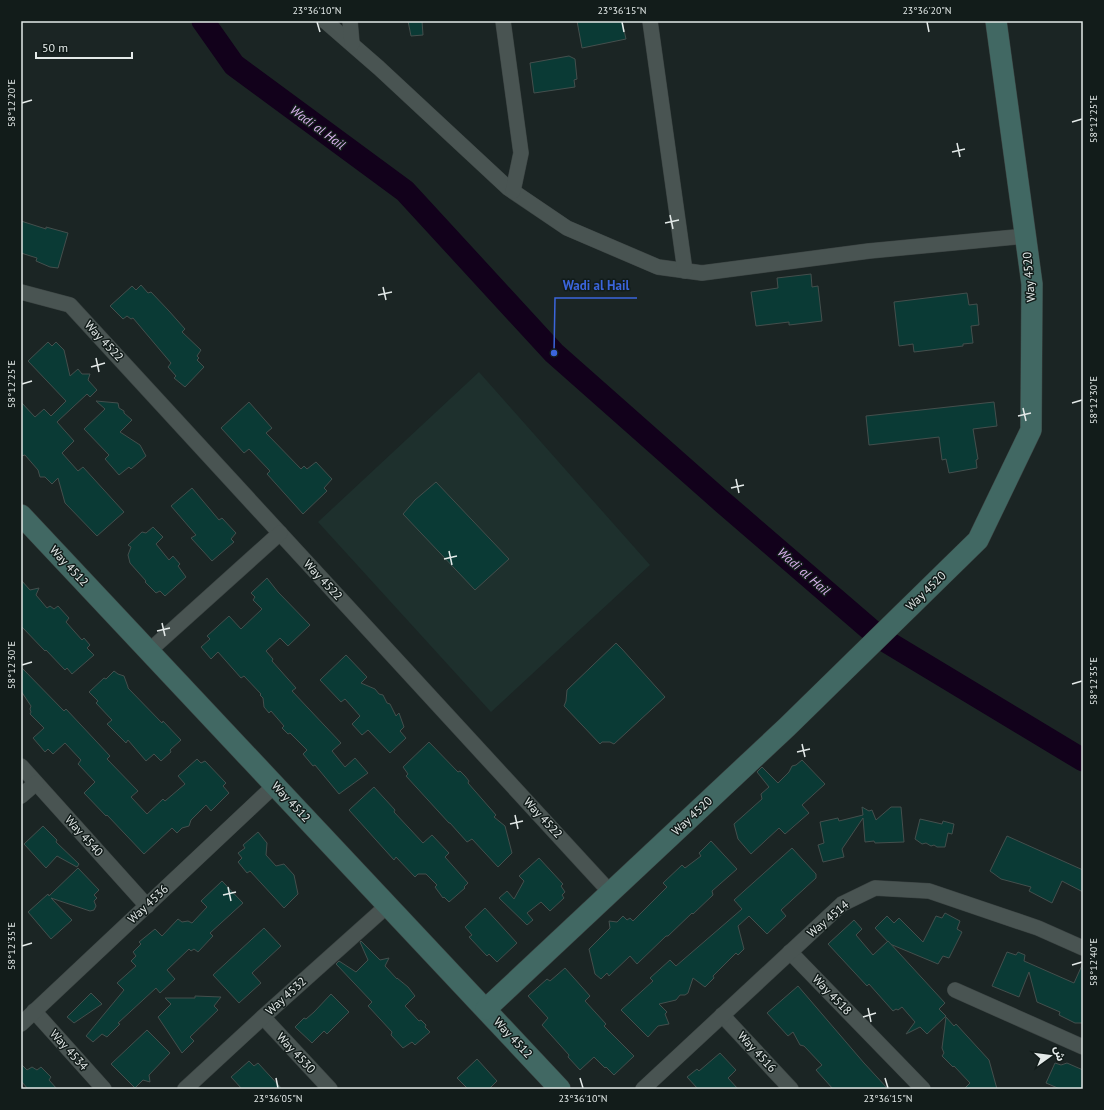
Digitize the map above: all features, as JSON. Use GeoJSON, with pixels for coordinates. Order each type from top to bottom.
{"type":"FeatureCollection","features":[{"type":"Feature","properties":{"kind":"street"},"geometry":{"type":"LineString","coordinates":[[326,21],[513,191],[567,228],[658,267],[702,273],[870,251],[1025,236]]}},
{"type":"Feature","properties":{"kind":"street"},"geometry":{"type":"LineString","coordinates":[[350,21],[352,44]]}},
{"type":"Feature","properties":{"kind":"street"},"geometry":{"type":"LineString","coordinates":[[503,21],[521,154],[513,191]]}},
{"type":"Feature","properties":{"kind":"street"},"geometry":{"type":"LineString","coordinates":[[650,21],[685,271]]}},
{"type":"Feature","properties":{"kind":"street","name":"Way 4520"},"geometry":{"type":"LineString","coordinates":[[486,1009],[787,727],[978,540],[1031,430],[1032,284],[996,21]]}},
{"type":"Feature","properties":{"kind":"street","name":"Way 4522"},"geometry":{"type":"LineString","coordinates":[[21,292],[70,305],[610,892]]}},
{"type":"Feature","properties":{"kind":"street","name":"Way 4512"},"geometry":{"type":"LineString","coordinates":[[21,515],[560,1089]]}},
{"type":"Feature","properties":{"kind":"street"},"geometry":{"type":"LineString","coordinates":[[149,651],[280,533]]}},
{"type":"Feature","properties":{"kind":"street","name":"Way 4540"},"geometry":{"type":"LineString","coordinates":[[21,766],[147,906]]}},
{"type":"Feature","properties":{"kind":"street"},"geometry":{"type":"LineString","coordinates":[[21,796],[36,783]]}},
{"type":"Feature","properties":{"kind":"street","name":"Way 4536"},"geometry":{"type":"LineString","coordinates":[[21,1024],[275,785]]}},
{"type":"Feature","properties":{"kind":"street","name":"Way 4514"},"geometry":{"type":"LineString","coordinates":[[643,1089],[842,904],[875,888],[929,891],[1038,928],[1083,948]]}},
{"type":"Feature","properties":{"kind":"street","name":"Way 4532"},"geometry":{"type":"LineString","coordinates":[[186,1089],[263,1017],[388,905]]}},
{"type":"Feature","properties":{"kind":"street","name":"Way 4518"},"geometry":{"type":"LineString","coordinates":[[790,952],[923,1089]]}},
{"type":"Feature","properties":{"kind":"street"},"geometry":{"type":"LineString","coordinates":[[955,990],[1083,1047]]}},
{"type":"Feature","properties":{"kind":"street","name":"Way 4534"},"geometry":{"type":"LineString","coordinates":[[34,1011],[104,1089]]}},
{"type":"Feature","properties":{"kind":"street","name":"Way 4516"},"geometry":{"type":"LineString","coordinates":[[722,1016],[791,1089]]}},
{"type":"Feature","properties":{"kind":"street","name":"Way 4530"},"geometry":{"type":"LineString","coordinates":[[263,1017],[330,1089]]}},
{"type":"Feature","properties":{"kind":"shaded area"},"geometry":{"type":"Polygon","coordinates":[[[479,372],[650,565],[491,712],[318,522],[479,372]]]}},
{"type":"Feature","properties":{"kind":"building"},"geometry":{"type":"Polygon","coordinates":[[[408,21],[422,21],[423,35],[411,36],[408,21]]]}},
{"type":"Feature","properties":{"kind":"building"},"geometry":{"type":"Polygon","coordinates":[[[577,21],[622,21],[626,39],[582,48],[577,21]]]}},
{"type":"Feature","properties":{"kind":"building"},"geometry":{"type":"Polygon","coordinates":[[[569,56],[575,59],[577,79],[574,80],[575,87],[534,93],[530,63],[569,56]]]}},
{"type":"Feature","properties":{"kind":"building"},"geometry":{"type":"Polygon","coordinates":[[[21,221],[46,229],[46,227],[68,233],[58,268],[50,267],[36,261],[37,258],[21,253],[21,221]]]}},
{"type":"Feature","properties":{"kind":"building"},"geometry":{"type":"Polygon","coordinates":[[[811,274],[812,287],[818,286],[822,321],[789,325],[789,322],[756,326],[751,292],[778,288],[777,278],[811,274]]]}},
{"type":"Feature","properties":{"kind":"building"},"geometry":{"type":"Polygon","coordinates":[[[141,285],[148,293],[151,292],[169,311],[185,329],[182,332],[201,350],[197,356],[199,358],[197,360],[204,367],[185,387],[174,378],[176,376],[168,367],[171,363],[133,318],[131,319],[127,316],[123,319],[110,306],[132,286],[136,290],[141,285]]]}},
{"type":"Feature","properties":{"kind":"building"},"geometry":{"type":"Polygon","coordinates":[[[967,293],[969,305],[977,304],[979,325],[971,326],[973,343],[963,344],[963,346],[914,352],[913,344],[899,346],[894,302],[967,293]]]}},
{"type":"Feature","properties":{"kind":"building"},"geometry":{"type":"Polygon","coordinates":[[[48,342],[52,346],[56,342],[64,350],[70,376],[78,369],[82,374],[90,374],[88,380],[97,390],[90,397],[87,394],[57,422],[74,441],[62,453],[78,471],[83,467],[124,512],[97,536],[65,503],[58,478],[52,484],[45,477],[40,477],[38,470],[25,455],[21,456],[21,402],[35,417],[44,409],[51,416],[66,401],[28,361],[48,342]]]}},
{"type":"Feature","properties":{"kind":"building"},"geometry":{"type":"Polygon","coordinates":[[[96,401],[118,403],[119,408],[132,420],[120,432],[140,445],[146,456],[131,469],[129,467],[119,475],[105,459],[109,455],[84,429],[105,409],[96,401]]]}},
{"type":"Feature","properties":{"kind":"building"},"geometry":{"type":"Polygon","coordinates":[[[249,402],[272,428],[266,433],[301,469],[304,466],[307,469],[316,462],[332,479],[324,488],[327,491],[303,514],[267,474],[270,471],[249,449],[244,453],[221,428],[249,402]]]}},
{"type":"Feature","properties":{"kind":"building"},"geometry":{"type":"Polygon","coordinates":[[[994,402],[997,426],[973,429],[978,459],[976,460],[977,468],[949,473],[946,459],[942,460],[939,437],[869,445],[866,416],[994,402]]]}},
{"type":"Feature","properties":{"kind":"building"},"geometry":{"type":"Polygon","coordinates":[[[436,482],[509,559],[475,590],[403,514],[415,500],[436,482]]]}},
{"type":"Feature","properties":{"kind":"building"},"geometry":{"type":"Polygon","coordinates":[[[192,488],[219,520],[222,518],[236,533],[231,539],[234,542],[212,561],[191,538],[196,535],[171,506],[192,488]]]}},
{"type":"Feature","properties":{"kind":"building"},"geometry":{"type":"Polygon","coordinates":[[[153,527],[163,537],[156,544],[169,560],[173,556],[180,564],[178,566],[186,577],[165,596],[160,591],[156,593],[145,582],[146,581],[130,563],[128,555],[131,547],[128,545],[142,532],[146,533],[153,527]]]}},
{"type":"Feature","properties":{"kind":"building"},"geometry":{"type":"Polygon","coordinates":[[[267,578],[278,592],[310,625],[288,646],[280,638],[266,651],[273,659],[272,661],[296,688],[292,691],[341,743],[332,751],[345,767],[355,758],[368,773],[339,794],[315,765],[313,766],[303,754],[307,750],[290,733],[288,734],[282,728],[284,726],[271,711],[269,713],[264,707],[261,694],[244,676],[241,678],[218,652],[211,659],[201,647],[210,639],[207,636],[229,616],[241,629],[262,609],[253,600],[255,597],[251,593],[267,578]]]}},
{"type":"Feature","properties":{"kind":"building"},"geometry":{"type":"Polygon","coordinates":[[[21,580],[30,590],[39,588],[36,595],[47,608],[50,606],[54,609],[58,606],[69,618],[66,622],[82,640],[84,638],[90,645],[87,648],[94,655],[72,674],[67,668],[65,670],[21,626],[21,580]]]}},
{"type":"Feature","properties":{"kind":"building"},"geometry":{"type":"Polygon","coordinates":[[[616,643],[665,697],[614,744],[610,742],[602,742],[600,744],[564,706],[567,690],[616,643]]]}},
{"type":"Feature","properties":{"kind":"building"},"geometry":{"type":"Polygon","coordinates":[[[346,655],[367,677],[361,683],[375,689],[379,694],[383,695],[387,703],[390,704],[396,716],[399,713],[404,727],[400,731],[406,738],[390,753],[368,730],[362,735],[352,724],[360,716],[345,699],[341,702],[320,680],[346,655]]]}},
{"type":"Feature","properties":{"kind":"building"},"geometry":{"type":"Polygon","coordinates":[[[21,667],[64,711],[66,709],[110,756],[107,759],[138,791],[131,797],[147,814],[163,799],[165,801],[185,784],[178,776],[197,759],[201,763],[205,761],[226,783],[223,786],[229,793],[211,811],[206,805],[191,820],[189,826],[182,828],[177,833],[172,828],[144,854],[84,793],[95,782],[78,764],[81,760],[65,743],[53,754],[48,749],[45,752],[33,738],[44,728],[30,714],[31,706],[21,691],[21,667]]]}},
{"type":"Feature","properties":{"kind":"building"},"geometry":{"type":"Polygon","coordinates":[[[114,671],[124,676],[128,688],[181,740],[161,761],[154,754],[146,761],[128,740],[126,743],[107,724],[112,720],[96,703],[98,701],[89,692],[114,671]]]}},
{"type":"Feature","properties":{"kind":"building"},"geometry":{"type":"Polygon","coordinates":[[[429,742],[458,772],[460,771],[465,776],[469,781],[468,783],[496,815],[494,817],[505,826],[512,853],[498,867],[472,839],[467,842],[406,776],[408,774],[403,767],[429,742]]]}},
{"type":"Feature","properties":{"kind":"building"},"geometry":{"type":"Polygon","coordinates":[[[802,760],[825,784],[802,805],[809,813],[785,834],[779,828],[751,854],[738,839],[734,824],[762,799],[761,794],[769,787],[757,772],[762,767],[778,783],[789,772],[792,766],[796,765],[802,760]]]}},
{"type":"Feature","properties":{"kind":"building"},"geometry":{"type":"Polygon","coordinates":[[[374,787],[395,810],[394,812],[423,843],[432,835],[449,853],[445,857],[468,883],[464,887],[465,888],[449,902],[444,897],[443,898],[435,887],[437,885],[426,874],[418,874],[415,877],[396,857],[394,860],[349,810],[374,787]]]}},
{"type":"Feature","properties":{"kind":"building"},"geometry":{"type":"Polygon","coordinates":[[[862,807],[869,811],[872,810],[876,820],[891,807],[901,807],[904,842],[865,842],[863,818],[842,849],[844,857],[823,862],[818,845],[824,843],[820,822],[838,818],[839,821],[863,815],[862,807]]]}},
{"type":"Feature","properties":{"kind":"building"},"geometry":{"type":"Polygon","coordinates":[[[920,819],[942,824],[943,821],[954,824],[952,834],[948,833],[945,847],[937,847],[934,845],[931,846],[926,843],[922,844],[915,839],[920,819]]]}},
{"type":"Feature","properties":{"kind":"building"},"geometry":{"type":"Polygon","coordinates":[[[43,826],[57,840],[56,842],[79,864],[77,867],[57,856],[46,868],[24,844],[43,826]]]}},
{"type":"Feature","properties":{"kind":"building"},"geometry":{"type":"Polygon","coordinates":[[[258,832],[267,843],[266,855],[276,866],[284,864],[294,875],[298,894],[284,908],[250,871],[247,873],[238,862],[242,858],[238,853],[245,848],[243,845],[258,832]]]}},
{"type":"Feature","properties":{"kind":"building"},"geometry":{"type":"Polygon","coordinates":[[[1007,836],[1083,870],[1083,892],[1062,881],[1052,903],[1029,891],[1031,887],[1001,879],[990,871],[1007,836]]]}},
{"type":"Feature","properties":{"kind":"building"},"geometry":{"type":"Polygon","coordinates":[[[711,841],[737,869],[712,891],[713,895],[693,914],[692,913],[668,936],[666,936],[637,964],[630,956],[609,976],[607,973],[601,979],[595,974],[589,949],[610,928],[609,921],[617,922],[623,916],[627,920],[630,918],[633,921],[667,887],[663,883],[682,865],[685,868],[701,856],[699,853],[711,841]]]}},
{"type":"Feature","properties":{"kind":"building"},"geometry":{"type":"Polygon","coordinates":[[[792,848],[816,874],[816,878],[781,910],[786,916],[767,934],[749,916],[738,926],[744,949],[738,955],[736,953],[713,976],[714,978],[705,987],[693,978],[688,993],[685,995],[680,995],[676,1000],[659,1004],[667,1012],[665,1014],[669,1024],[658,1026],[648,1037],[621,1010],[653,981],[650,978],[670,960],[676,966],[742,909],[734,900],[792,848]]]}},
{"type":"Feature","properties":{"kind":"building"},"geometry":{"type":"Polygon","coordinates":[[[539,858],[563,884],[561,886],[565,892],[562,895],[564,898],[550,911],[541,902],[527,913],[533,920],[527,925],[499,898],[507,891],[514,899],[524,881],[519,876],[539,858]]]}},
{"type":"Feature","properties":{"kind":"building"},"geometry":{"type":"Polygon","coordinates":[[[78,868],[99,890],[94,895],[97,898],[94,901],[96,906],[94,910],[90,911],[51,898],[72,920],[51,939],[28,912],[48,894],[49,896],[78,868]]]}},
{"type":"Feature","properties":{"kind":"building"},"geometry":{"type":"Polygon","coordinates":[[[222,881],[243,903],[210,933],[213,936],[198,952],[194,949],[191,951],[189,949],[167,970],[175,979],[160,993],[156,988],[118,1023],[120,1024],[107,1037],[102,1034],[93,1042],[86,1036],[124,990],[117,983],[136,966],[131,961],[136,956],[133,952],[141,944],[139,942],[155,929],[162,936],[178,919],[182,922],[188,921],[192,923],[207,907],[201,901],[222,881]]]}},
{"type":"Feature","properties":{"kind":"building"},"geometry":{"type":"Polygon","coordinates":[[[485,908],[517,943],[497,962],[489,954],[487,956],[469,937],[472,935],[465,927],[485,908]]]}},
{"type":"Feature","properties":{"kind":"building"},"geometry":{"type":"Polygon","coordinates":[[[945,913],[960,921],[957,929],[962,932],[949,958],[943,956],[938,964],[890,944],[875,928],[887,916],[894,923],[899,918],[923,942],[936,916],[942,918],[945,913]]]}},
{"type":"Feature","properties":{"kind":"building"},"geometry":{"type":"Polygon","coordinates":[[[854,920],[862,929],[856,935],[873,955],[888,941],[945,1003],[939,1009],[946,1016],[927,1034],[920,1027],[906,1034],[915,1022],[902,1007],[893,1011],[869,984],[867,986],[828,944],[854,920]]]}},
{"type":"Feature","properties":{"kind":"building"},"geometry":{"type":"Polygon","coordinates":[[[264,928],[281,946],[252,973],[261,983],[239,1003],[213,975],[264,928]]]}},
{"type":"Feature","properties":{"kind":"building"},"geometry":{"type":"Polygon","coordinates":[[[361,941],[380,960],[389,958],[385,966],[397,979],[408,987],[415,996],[405,1006],[419,1021],[421,1020],[426,1025],[425,1027],[430,1032],[415,1045],[412,1042],[403,1048],[391,1035],[392,1032],[368,1006],[372,1002],[336,964],[339,961],[356,972],[368,960],[360,942],[361,941]]]}},
{"type":"Feature","properties":{"kind":"building"},"geometry":{"type":"Polygon","coordinates":[[[1007,952],[1016,955],[1018,952],[1025,955],[1024,961],[1074,983],[1083,963],[1083,1023],[1075,1023],[1059,1015],[1060,1012],[1037,1002],[1029,972],[1019,997],[992,986],[1007,952]]]}},
{"type":"Feature","properties":{"kind":"building"},"geometry":{"type":"Polygon","coordinates":[[[565,968],[590,996],[585,1001],[606,1024],[604,1026],[634,1056],[614,1075],[594,1057],[580,1070],[568,1057],[569,1055],[542,1025],[548,1018],[528,996],[547,979],[550,981],[565,968]]]}},
{"type":"Feature","properties":{"kind":"building"},"geometry":{"type":"Polygon","coordinates":[[[798,986],[888,1089],[833,1089],[816,1070],[822,1065],[804,1046],[800,1045],[793,1032],[788,1036],[767,1013],[798,986]]]}},
{"type":"Feature","properties":{"kind":"building"},"geometry":{"type":"Polygon","coordinates":[[[91,993],[102,1004],[74,1023],[67,1017],[91,993]]]}},
{"type":"Feature","properties":{"kind":"building"},"geometry":{"type":"Polygon","coordinates":[[[331,994],[349,1012],[327,1034],[324,1031],[312,1043],[295,1027],[304,1018],[306,1019],[314,1012],[331,994]]]}},
{"type":"Feature","properties":{"kind":"building"},"geometry":{"type":"Polygon","coordinates":[[[195,996],[221,997],[214,1006],[218,1010],[190,1037],[194,1041],[182,1053],[158,1017],[171,1004],[165,998],[195,998],[195,996]]]}},
{"type":"Feature","properties":{"kind":"building"},"geometry":{"type":"Polygon","coordinates":[[[946,1017],[954,1026],[956,1024],[989,1060],[997,1089],[964,1089],[970,1083],[942,1056],[944,1053],[942,1048],[946,1017]]]}},
{"type":"Feature","properties":{"kind":"building"},"geometry":{"type":"Polygon","coordinates":[[[147,1030],[170,1053],[149,1075],[150,1082],[143,1080],[135,1088],[111,1064],[147,1030]]]}},
{"type":"Feature","properties":{"kind":"building"},"geometry":{"type":"Polygon","coordinates":[[[720,1053],[736,1070],[728,1078],[738,1089],[698,1089],[687,1077],[697,1069],[699,1071],[720,1053]]]}},
{"type":"Feature","properties":{"kind":"building"},"geometry":{"type":"Polygon","coordinates":[[[477,1059],[497,1081],[489,1089],[468,1089],[457,1078],[477,1059]]]}},
{"type":"Feature","properties":{"kind":"building"},"geometry":{"type":"Polygon","coordinates":[[[249,1061],[254,1066],[258,1063],[282,1089],[242,1089],[231,1077],[249,1061]]]}},
{"type":"Feature","properties":{"kind":"building"},"geometry":{"type":"Polygon","coordinates":[[[1055,1063],[1061,1065],[1067,1063],[1083,1070],[1083,1089],[1060,1089],[1046,1083],[1055,1063]]]}},
{"type":"Feature","properties":{"kind":"building"},"geometry":{"type":"Polygon","coordinates":[[[21,1064],[27,1070],[32,1067],[37,1070],[41,1067],[51,1077],[49,1080],[57,1089],[28,1089],[21,1081],[21,1064]]]}},
{"type":"Feature","properties":{"kind":"waterway","name":"Wadi al Hail"},"geometry":{"type":"LineString","coordinates":[[203,21],[234,65],[405,191],[554,353],[719,499],[879,637],[1083,760]]}},
{"type":"Feature","properties":{"kind":"place","name":"Wadi al Hail"},"geometry":{"type":"Point","coordinates":[554,353]}}]}
